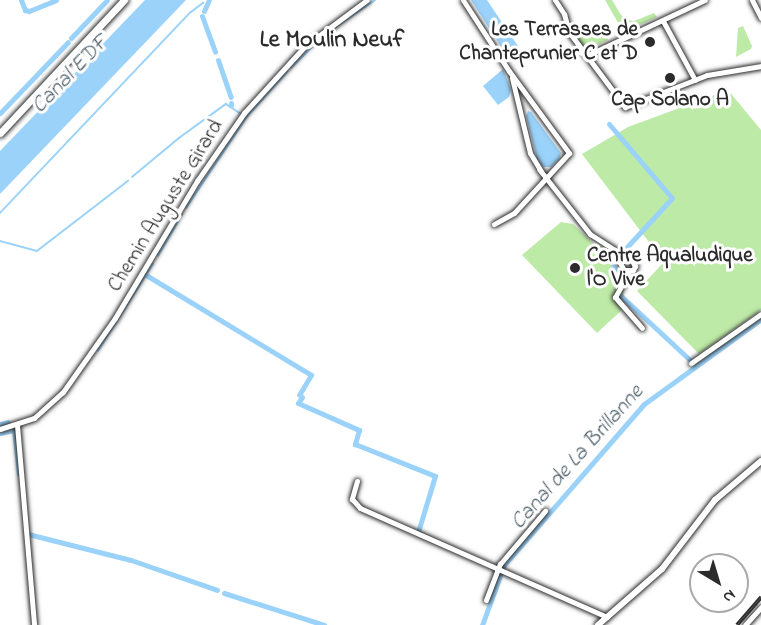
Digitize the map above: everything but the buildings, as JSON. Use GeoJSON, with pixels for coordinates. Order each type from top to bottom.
{"type":"FeatureCollection","features":[{"type":"Feature","properties":{"kind":"main road"},"geometry":{"type":"LineString","coordinates":[[0,133],[124,0]]}},
{"type":"Feature","properties":{"kind":"street","name":"Chemin Auguste Girard"},"geometry":{"type":"LineString","coordinates":[[0,429],[34,418],[49,407],[75,376],[115,318],[197,181],[248,108],[305,46],[367,0]]}},
{"type":"Feature","properties":{"kind":"street"},"geometry":{"type":"LineString","coordinates":[[463,0],[509,71],[569,153],[510,216],[494,224]]}},
{"type":"Feature","properties":{"kind":"street"},"geometry":{"type":"LineString","coordinates":[[555,0],[564,14],[569,32],[625,107],[695,80],[730,70],[761,66]]}},
{"type":"Feature","properties":{"kind":"street"},"geometry":{"type":"LineString","coordinates":[[588,55],[705,0]]}},
{"type":"Feature","properties":{"kind":"street"},"geometry":{"type":"LineString","coordinates":[[752,0],[761,18]]}},
{"type":"Feature","properties":{"kind":"street"},"geometry":{"type":"LineString","coordinates":[[663,21],[695,80]]}},
{"type":"Feature","properties":{"kind":"street"},"geometry":{"type":"LineString","coordinates":[[509,71],[531,153],[539,169],[590,234],[633,263],[634,268],[629,272],[615,297],[642,328]]}},
{"type":"Feature","properties":{"kind":"street"},"geometry":{"type":"LineString","coordinates":[[521,112],[529,104],[536,107]]}},
{"type":"Feature","properties":{"kind":"street"},"geometry":{"type":"LineString","coordinates":[[539,169],[545,173],[555,169]]}},
{"type":"Feature","properties":{"kind":"street"},"geometry":{"type":"LineString","coordinates":[[613,251],[623,269],[629,272]]}},
{"type":"Feature","properties":{"kind":"street"},"geometry":{"type":"LineString","coordinates":[[691,363],[761,314]]}},
{"type":"Feature","properties":{"kind":"street"},"geometry":{"type":"LineString","coordinates":[[17,425],[34,625]]}},
{"type":"Feature","properties":{"kind":"street"},"geometry":{"type":"LineString","coordinates":[[598,625],[662,569],[715,500],[761,461]]}},
{"type":"Feature","properties":{"kind":"street"},"geometry":{"type":"LineString","coordinates":[[357,481],[351,498],[357,507],[607,617]]}},
{"type":"Feature","properties":{"kind":"street"},"geometry":{"type":"LineString","coordinates":[[486,600],[497,570],[545,511]]}},
{"type":"Feature","properties":{"kind":"street"},"geometry":{"type":"LineString","coordinates":[[745,625],[761,607]]}},
{"type":"Feature","properties":{"kind":"green space"},"geometry":{"type":"Polygon","coordinates":[[[605,0],[612,0],[621,15],[628,20],[634,21],[654,13],[657,17],[626,31],[621,28],[605,0]]]}},
{"type":"Feature","properties":{"kind":"green space"},"geometry":{"type":"Polygon","coordinates":[[[601,25],[608,40],[588,49],[583,47],[576,37],[601,25]]]}},
{"type":"Feature","properties":{"kind":"green space"},"geometry":{"type":"Polygon","coordinates":[[[743,26],[752,46],[751,49],[736,57],[738,28],[743,26]]]}},
{"type":"Feature","properties":{"kind":"green space"},"geometry":{"type":"Polygon","coordinates":[[[728,90],[761,130],[761,310],[699,354],[637,291],[664,262],[582,154],[628,127],[728,90]]]}},
{"type":"Feature","properties":{"kind":"green space","name":"Centre Aqualudique l'O Vive"},"geometry":{"type":"Polygon","coordinates":[[[561,222],[573,224],[594,244],[604,247],[623,281],[624,308],[597,333],[522,255],[561,222]]]}},
{"type":"Feature","properties":{"kind":"water","name":"Canal EDF"},"geometry":{"type":"Polygon","coordinates":[[[145,0],[186,0],[0,194],[0,151],[145,0]]]}},
{"type":"Feature","properties":{"kind":"water"},"geometry":{"type":"Polygon","coordinates":[[[471,0],[487,0],[520,49],[509,59],[471,0]]]}},
{"type":"Feature","properties":{"kind":"water"},"geometry":{"type":"Polygon","coordinates":[[[503,69],[511,90],[509,97],[498,105],[483,86],[503,69]]]}},
{"type":"Feature","properties":{"kind":"water"},"geometry":{"type":"Polygon","coordinates":[[[528,111],[561,153],[559,159],[551,167],[543,167],[537,159],[526,116],[528,111]]]}},
{"type":"Feature","properties":{"kind":"waterway"},"geometry":{"type":"LineString","coordinates":[[21,0],[25,10],[29,11],[56,0]]}},
{"type":"Feature","properties":{"kind":"waterway"},"geometry":{"type":"LineString","coordinates":[[71,38],[107,0]]}},
{"type":"Feature","properties":{"kind":"waterway"},"geometry":{"type":"LineString","coordinates":[[204,11],[209,0]]}},
{"type":"Feature","properties":{"kind":"waterway"},"geometry":{"type":"LineString","coordinates":[[291,68],[323,36],[375,0]]}},
{"type":"Feature","properties":{"kind":"waterway"},"geometry":{"type":"LineString","coordinates":[[0,213],[191,12],[203,3]]}},
{"type":"Feature","properties":{"kind":"waterway"},"geometry":{"type":"LineString","coordinates":[[202,16],[215,52]]}},
{"type":"Feature","properties":{"kind":"waterway"},"geometry":{"type":"LineString","coordinates":[[0,113],[68,42]]}},
{"type":"Feature","properties":{"kind":"waterway"},"geometry":{"type":"LineString","coordinates":[[218,60],[231,97]]}},
{"type":"Feature","properties":{"kind":"waterway"},"geometry":{"type":"LineString","coordinates":[[186,208],[246,118],[287,72]]}},
{"type":"Feature","properties":{"kind":"waterway"},"geometry":{"type":"LineString","coordinates":[[132,177],[179,138],[226,104],[240,113]]}},
{"type":"Feature","properties":{"kind":"waterway","name":"Canal de La Brillanne"},"geometry":{"type":"LineString","coordinates":[[609,124],[672,198],[626,248]]}},
{"type":"Feature","properties":{"kind":"waterway"},"geometry":{"type":"LineString","coordinates":[[0,241],[37,251],[128,181]]}},
{"type":"Feature","properties":{"kind":"waterway"},"geometry":{"type":"LineString","coordinates":[[158,256],[182,215]]}},
{"type":"Feature","properties":{"kind":"waterway"},"geometry":{"type":"LineString","coordinates":[[98,351],[153,264]]}},
{"type":"Feature","properties":{"kind":"waterway","name":"Canal de La Brillanne"},"geometry":{"type":"LineString","coordinates":[[613,266],[618,273]]}},
{"type":"Feature","properties":{"kind":"waterway"},"geometry":{"type":"LineString","coordinates":[[146,275],[311,375],[299,395]]}},
{"type":"Feature","properties":{"kind":"waterway","name":"Canal de La Brillanne"},"geometry":{"type":"LineString","coordinates":[[620,295],[691,361]]}},
{"type":"Feature","properties":{"kind":"waterway","name":"Canal de La Brillanne"},"geometry":{"type":"LineString","coordinates":[[482,625],[504,565],[644,404],[761,319]]}},
{"type":"Feature","properties":{"kind":"waterway"},"geometry":{"type":"LineString","coordinates":[[302,397],[298,403],[359,430],[355,444],[435,476],[418,532],[423,535]]}},
{"type":"Feature","properties":{"kind":"waterway"},"geometry":{"type":"LineString","coordinates":[[0,424],[8,422]]}},
{"type":"Feature","properties":{"kind":"waterway"},"geometry":{"type":"LineString","coordinates":[[0,433],[14,430],[19,474]]}},
{"type":"Feature","properties":{"kind":"waterway"},"geometry":{"type":"LineString","coordinates":[[28,534],[131,560],[217,590]]}},
{"type":"Feature","properties":{"kind":"waterway"},"geometry":{"type":"LineString","coordinates":[[224,593],[324,625]]}},
{"type":"Feature","properties":{"kind":"railway"},"geometry":{"type":"LineString","coordinates":[[737,625],[761,597]]}},
{"type":"Feature","properties":{"kind":"place","name":"Les Terrasses de Chanteprunier C et D"},"geometry":{"type":"Point","coordinates":[650,42]}},
{"type":"Feature","properties":{"kind":"place","name":"Cap Solano A"},"geometry":{"type":"Point","coordinates":[670,78]}},
{"type":"Feature","properties":{"kind":"place","name":"Centre Aqualudique l'O Vive"},"geometry":{"type":"Point","coordinates":[575,268]}},
{"type":"Feature","properties":{"kind":"district","name":"Le Moulin Neuf"},"geometry":{"type":"Point","coordinates":[332,41]}}]}
